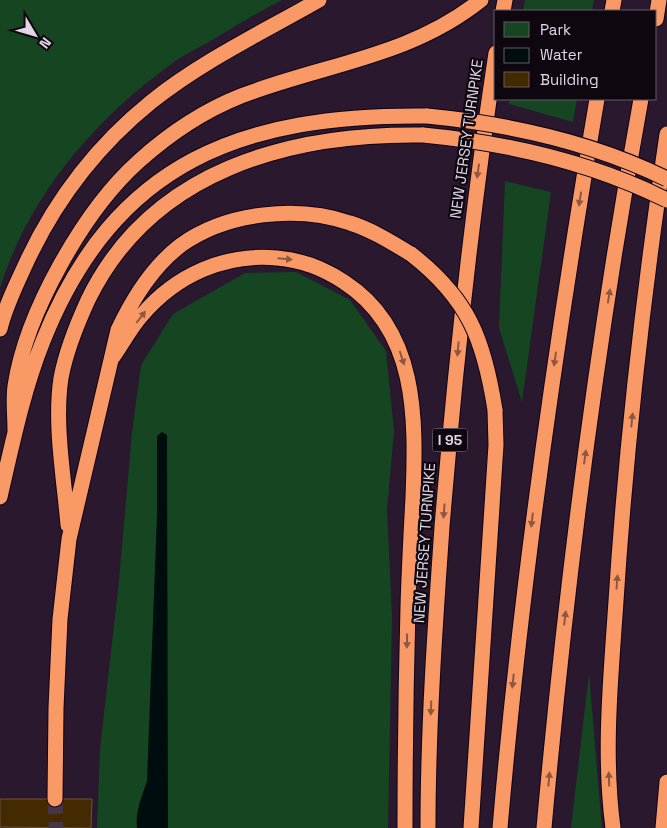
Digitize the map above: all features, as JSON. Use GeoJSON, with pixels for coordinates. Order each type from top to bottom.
{"type":"FeatureCollection","features":[{"type":"Feature","properties":{"kind":"highway"},"geometry":{"type":"LineString","coordinates":[[0,329],[19,277],[51,216],[86,167],[117,134],[151,102],[188,76],[319,0]]}},
{"type":"Feature","properties":{"kind":"highway"},"geometry":{"type":"LineString","coordinates":[[15,431],[14,387],[24,344],[43,299],[86,226],[110,193],[138,162],[172,135],[203,114],[240,97],[364,59],[434,32],[481,0]]}},
{"type":"Feature","properties":{"kind":"highway"},"geometry":{"type":"LineString","coordinates":[[657,13],[659,0]]}},
{"type":"Feature","properties":{"kind":"highway","name":"NEW JERSEY TURNPIKE"},"geometry":{"type":"LineString","coordinates":[[428,828],[435,622],[447,467],[461,314],[478,172],[494,66]]}},
{"type":"Feature","properties":{"kind":"highway"},"geometry":{"type":"LineString","coordinates":[[500,828],[512,687],[532,518],[596,100]]}},
{"type":"Feature","properties":{"kind":"highway"},"geometry":{"type":"LineString","coordinates":[[544,828],[557,688],[576,521],[606,315],[641,100]]}},
{"type":"Feature","properties":{"kind":"highway"},"geometry":{"type":"LineString","coordinates":[[0,497],[15,431],[43,340],[60,303],[83,263],[112,223],[144,190],[183,164],[231,142],[275,129],[325,120],[375,115],[427,116],[474,121],[525,131],[618,159],[667,179]]}},
{"type":"Feature","properties":{"kind":"highway"},"geometry":{"type":"LineString","coordinates":[[69,539],[58,403],[68,352],[86,304],[101,274],[130,237],[159,210],[196,183],[242,162],[334,138],[378,134],[423,134],[471,139],[564,160],[611,176],[667,200]]}},
{"type":"Feature","properties":{"kind":"highway"},"geometry":{"type":"LineString","coordinates":[[613,828],[610,805],[608,731],[620,538],[646,294],[667,134]]}},
{"type":"Feature","properties":{"kind":"highway"},"geometry":{"type":"LineString","coordinates":[[56,799],[56,708],[60,619],[69,539],[118,330],[130,302],[151,273],[181,245],[212,228],[247,218],[282,214],[315,215],[349,222],[380,235],[411,254],[436,274],[457,299],[476,332],[488,368],[495,410],[496,445],[471,828]]}},
{"type":"Feature","properties":{"kind":"highway"},"geometry":{"type":"LineString","coordinates":[[113,357],[141,316],[170,288],[194,272],[226,261],[262,257],[297,260],[336,277],[357,290],[382,316],[401,353],[411,390],[414,428],[408,617],[406,828]]}},
{"type":"Feature","properties":{"kind":"highway"},"geometry":{"type":"LineString","coordinates":[[663,828],[667,782]]}},
{"type":"Feature","properties":{"kind":"green space"},"geometry":{"type":"Polygon","coordinates":[[[0,0],[282,0],[175,62],[142,87],[90,136],[46,192],[28,222],[12,254],[0,288],[0,0]]]}},
{"type":"Feature","properties":{"kind":"green space"},"geometry":{"type":"Polygon","coordinates":[[[525,0],[594,0],[592,10],[523,10],[525,0]]]}},
{"type":"Feature","properties":{"kind":"green space"},"geometry":{"type":"Polygon","coordinates":[[[510,100],[577,100],[573,122],[509,104],[510,100]]]}},
{"type":"Feature","properties":{"kind":"green space"},"geometry":{"type":"Polygon","coordinates":[[[505,181],[551,192],[522,402],[499,328],[505,181]]]}},
{"type":"Feature","properties":{"kind":"green space"},"geometry":{"type":"Polygon","coordinates":[[[296,272],[350,300],[386,351],[394,431],[387,510],[392,617],[388,828],[97,828],[100,749],[119,581],[132,432],[141,365],[173,314],[245,273],[296,272]]]}},
{"type":"Feature","properties":{"kind":"green space"},"geometry":{"type":"Polygon","coordinates":[[[589,673],[602,828],[571,828],[589,673]]]}},
{"type":"Feature","properties":{"kind":"water"},"geometry":{"type":"Polygon","coordinates":[[[162,432],[167,435],[168,828],[137,828],[138,810],[147,781],[157,515],[157,436],[162,432]]]}},
{"type":"Feature","properties":{"kind":"building"},"geometry":{"type":"Polygon","coordinates":[[[0,799],[92,799],[91,828],[0,827],[0,799]]]}},
{"type":"Feature","properties":{"kind":"tunnel"},"geometry":{"type":"LineString","coordinates":[[55,799],[56,828]]}}]}
